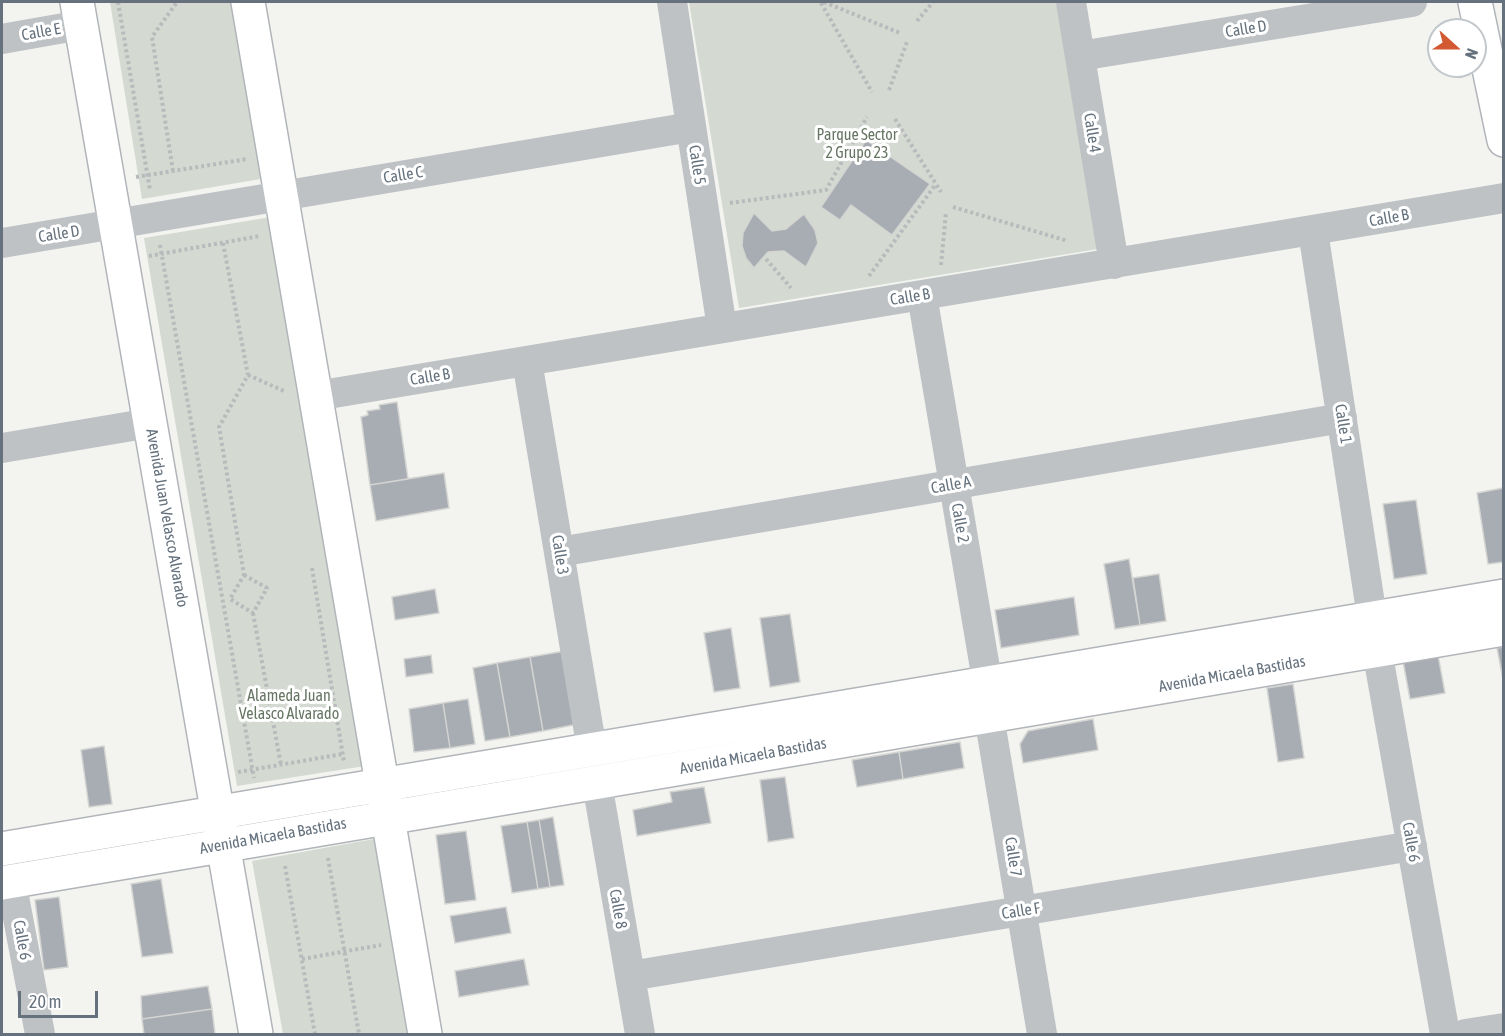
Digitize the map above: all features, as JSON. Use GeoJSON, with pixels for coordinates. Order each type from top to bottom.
{"type":"FeatureCollection","features":[{"type":"Feature","properties":{"kind":"street"},"geometry":{"type":"LineString","coordinates":[[248,2],[425,1035]]}},
{"type":"Feature","properties":{"kind":"street","name":"Calle 5"},"geometry":{"type":"LineString","coordinates":[[672,2],[722,328]]}},
{"type":"Feature","properties":{"kind":"street","name":"Calle 4"},"geometry":{"type":"LineString","coordinates":[[1071,2],[1114,264]]}},
{"type":"Feature","properties":{"kind":"street","name":"Calle D"},"geometry":{"type":"LineString","coordinates":[[1080,56],[1412,2]]}},
{"type":"Feature","properties":{"kind":"street"},"geometry":{"type":"LineString","coordinates":[[1475,2],[1503,140]]}},
{"type":"Feature","properties":{"kind":"street","name":"Calle E"},"geometry":{"type":"LineString","coordinates":[[2,39],[79,13]]}},
{"type":"Feature","properties":{"kind":"street","name":"Avenida Juan Velasco Alvarado"},"geometry":{"type":"LineString","coordinates":[[79,13],[256,1035]]}},
{"type":"Feature","properties":{"kind":"street","name":"Calle C"},"geometry":{"type":"LineString","coordinates":[[116,225],[281,195],[692,127]]}},
{"type":"Feature","properties":{"kind":"street","name":"Calle B"},"geometry":{"type":"LineString","coordinates":[[316,396],[1503,198]]}},
{"type":"Feature","properties":{"kind":"street","name":"Calle D"},"geometry":{"type":"LineString","coordinates":[[2,243],[116,225]]}},
{"type":"Feature","properties":{"kind":"street","name":"Calle 1"},"geometry":{"type":"LineString","coordinates":[[1313,231],[1372,617]]}},
{"type":"Feature","properties":{"kind":"street","name":"Calle 2"},"geometry":{"type":"LineString","coordinates":[[922,295],[987,680]]}},
{"type":"Feature","properties":{"kind":"street","name":"Calle 3"},"geometry":{"type":"LineString","coordinates":[[527,361],[592,750]]}},
{"type":"Feature","properties":{"kind":"street","name":"Calle A"},"geometry":{"type":"LineString","coordinates":[[560,552],[1342,418]]}},
{"type":"Feature","properties":{"kind":"street"},"geometry":{"type":"LineString","coordinates":[[2,448],[150,423]]}},
{"type":"Feature","properties":{"kind":"street","name":"Avenida Micaela Bastidas"},"geometry":{"type":"LineString","coordinates":[[6,882],[221,828],[259,806],[987,680],[1503,596]]}},
{"type":"Feature","properties":{"kind":"street","name":"Avenida Micaela Bastidas"},"geometry":{"type":"LineString","coordinates":[[2,847],[388,816],[597,783],[1503,628]]}},
{"type":"Feature","properties":{"kind":"street","name":"Calle 6"},"geometry":{"type":"LineString","coordinates":[[1377,650],[1445,1035]]}},
{"type":"Feature","properties":{"kind":"street","name":"Calle 7"},"geometry":{"type":"LineString","coordinates":[[987,680],[989,716],[1042,1035]]}},
{"type":"Feature","properties":{"kind":"street","name":"Calle 8"},"geometry":{"type":"LineString","coordinates":[[597,783],[640,1035]]}},
{"type":"Feature","properties":{"kind":"street","name":"Calle F"},"geometry":{"type":"LineString","coordinates":[[630,976],[1412,846]]}},
{"type":"Feature","properties":{"kind":"street","name":"Calle 6"},"geometry":{"type":"LineString","coordinates":[[6,882],[40,1035]]}},
{"type":"Feature","properties":{"kind":"street"},"geometry":{"type":"LineString","coordinates":[[1465,1035],[1503,1028]]}},
{"type":"Feature","properties":{"kind":"path"},"geometry":{"type":"LineString","coordinates":[[118,2],[259,806]]}},
{"type":"Feature","properties":{"kind":"path"},"geometry":{"type":"LineString","coordinates":[[173,171],[152,37],[177,2]]}},
{"type":"Feature","properties":{"kind":"path"},"geometry":{"type":"LineString","coordinates":[[822,2],[900,33]]}},
{"type":"Feature","properties":{"kind":"path"},"geometry":{"type":"LineString","coordinates":[[822,2],[872,92]]}},
{"type":"Feature","properties":{"kind":"path"},"geometry":{"type":"LineString","coordinates":[[917,21],[933,2]]}},
{"type":"Feature","properties":{"kind":"path"},"geometry":{"type":"LineString","coordinates":[[889,90],[908,42]]}},
{"type":"Feature","properties":{"kind":"path"},"geometry":{"type":"LineString","coordinates":[[728,214],[727,203],[826,190],[867,117]]}},
{"type":"Feature","properties":{"kind":"path"},"geometry":{"type":"LineString","coordinates":[[895,119],[941,192]]}},
{"type":"Feature","properties":{"kind":"path"},"geometry":{"type":"LineString","coordinates":[[108,182],[275,154]]}},
{"type":"Feature","properties":{"kind":"path"},"geometry":{"type":"LineString","coordinates":[[875,280],[864,282],[936,184]]}},
{"type":"Feature","properties":{"kind":"path"},"geometry":{"type":"LineString","coordinates":[[953,207],[1090,247],[1114,264]]}},
{"type":"Feature","properties":{"kind":"path"},"geometry":{"type":"LineString","coordinates":[[946,212],[940,270],[952,268]]}},
{"type":"Feature","properties":{"kind":"path"},"geometry":{"type":"LineString","coordinates":[[122,260],[288,232]]}},
{"type":"Feature","properties":{"kind":"path"},"geometry":{"type":"LineString","coordinates":[[223,243],[248,375],[219,427],[244,575],[230,599],[253,613]]}},
{"type":"Feature","properties":{"kind":"path"},"geometry":{"type":"LineString","coordinates":[[766,259],[795,293],[784,294]]}},
{"type":"Feature","properties":{"kind":"path"},"geometry":{"type":"LineString","coordinates":[[248,375],[284,391]]}},
{"type":"Feature","properties":{"kind":"path"},"geometry":{"type":"LineString","coordinates":[[244,575],[267,588],[253,613],[281,765]]}},
{"type":"Feature","properties":{"kind":"path"},"geometry":{"type":"LineString","coordinates":[[213,777],[377,748]]}},
{"type":"Feature","properties":{"kind":"path"},"geometry":{"type":"LineString","coordinates":[[328,857],[359,1035]]}},
{"type":"Feature","properties":{"kind":"path"},"geometry":{"type":"LineString","coordinates":[[284,865],[315,1035]]}},
{"type":"Feature","properties":{"kind":"path"},"geometry":{"type":"LineString","coordinates":[[302,959],[382,945]]}},
{"type":"Feature","properties":{"kind":"green space"},"geometry":{"type":"Polygon","coordinates":[[[110,2],[232,2],[261,179],[142,199],[110,2]]]}},
{"type":"Feature","properties":{"kind":"green space","name":"Parque Sector 2 Grupo 23"},"geometry":{"type":"Polygon","coordinates":[[[689,2],[1057,2],[1098,249],[739,308],[689,2]]]}},
{"type":"Feature","properties":{"kind":"green space","name":"Alameda Juan Velasco Alvarado"},"geometry":{"type":"Polygon","coordinates":[[[271,217],[365,766],[237,786],[144,238],[271,217]]]}},
{"type":"Feature","properties":{"kind":"green space"},"geometry":{"type":"Polygon","coordinates":[[[374,839],[407,1034],[283,1034],[252,861],[374,839]]]}},
{"type":"Feature","properties":{"kind":"building"},"geometry":{"type":"Polygon","coordinates":[[[866,140],[930,184],[892,235],[851,205],[840,220],[821,207],[866,140]]]}},
{"type":"Feature","properties":{"kind":"building"},"geometry":{"type":"Polygon","coordinates":[[[754,213],[772,231],[786,229],[804,214],[815,230],[818,243],[806,267],[784,251],[768,252],[754,268],[746,258],[742,246],[743,233],[754,213]]]}},
{"type":"Feature","properties":{"kind":"building"},"geometry":{"type":"Polygon","coordinates":[[[397,402],[408,479],[370,485],[361,417],[368,415],[367,411],[380,409],[379,405],[397,402]]]}},
{"type":"Feature","properties":{"kind":"building"},"geometry":{"type":"Polygon","coordinates":[[[444,473],[449,508],[376,521],[370,485],[444,473]]]}},
{"type":"Feature","properties":{"kind":"building"},"geometry":{"type":"Polygon","coordinates":[[[1503,488],[1504,562],[1488,564],[1477,493],[1503,488]]]}},
{"type":"Feature","properties":{"kind":"building"},"geometry":{"type":"Polygon","coordinates":[[[1416,500],[1427,574],[1394,579],[1383,504],[1416,500]]]}},
{"type":"Feature","properties":{"kind":"building"},"geometry":{"type":"Polygon","coordinates":[[[1129,559],[1140,625],[1115,629],[1104,564],[1129,559]]]}},
{"type":"Feature","properties":{"kind":"building"},"geometry":{"type":"Polygon","coordinates":[[[1159,574],[1166,621],[1140,625],[1133,578],[1159,574]]]}},
{"type":"Feature","properties":{"kind":"building"},"geometry":{"type":"Polygon","coordinates":[[[435,589],[439,613],[395,620],[392,597],[435,589]]]}},
{"type":"Feature","properties":{"kind":"building"},"geometry":{"type":"Polygon","coordinates":[[[1074,597],[1079,635],[1001,648],[995,610],[1074,597]]]}},
{"type":"Feature","properties":{"kind":"building"},"geometry":{"type":"Polygon","coordinates":[[[790,614],[800,682],[770,687],[760,618],[790,614]]]}},
{"type":"Feature","properties":{"kind":"building"},"geometry":{"type":"Polygon","coordinates":[[[731,628],[740,688],[714,692],[704,633],[731,628]]]}},
{"type":"Feature","properties":{"kind":"building"},"geometry":{"type":"Polygon","coordinates":[[[1504,647],[1504,684],[1497,648],[1504,647]]]}},
{"type":"Feature","properties":{"kind":"building"},"geometry":{"type":"Polygon","coordinates":[[[565,651],[578,724],[543,731],[530,657],[565,651]]]}},
{"type":"Feature","properties":{"kind":"building"},"geometry":{"type":"Polygon","coordinates":[[[431,655],[433,673],[406,677],[404,659],[431,655]]]}},
{"type":"Feature","properties":{"kind":"building"},"geometry":{"type":"Polygon","coordinates":[[[1438,655],[1445,693],[1410,699],[1403,661],[1438,655]]]}},
{"type":"Feature","properties":{"kind":"building"},"geometry":{"type":"Polygon","coordinates":[[[530,657],[543,731],[510,737],[497,663],[530,657]]]}},
{"type":"Feature","properties":{"kind":"building"},"geometry":{"type":"Polygon","coordinates":[[[497,663],[510,737],[485,741],[473,668],[497,663]]]}},
{"type":"Feature","properties":{"kind":"building"},"geometry":{"type":"Polygon","coordinates":[[[1293,684],[1304,758],[1278,762],[1267,688],[1293,684]]]}},
{"type":"Feature","properties":{"kind":"building"},"geometry":{"type":"Polygon","coordinates":[[[468,699],[475,744],[450,748],[443,703],[468,699]]]}},
{"type":"Feature","properties":{"kind":"building"},"geometry":{"type":"Polygon","coordinates":[[[443,703],[450,748],[414,752],[409,709],[443,703]]]}},
{"type":"Feature","properties":{"kind":"building"},"geometry":{"type":"Polygon","coordinates":[[[1093,719],[1098,750],[1023,763],[1020,744],[1028,731],[1093,719]]]}},
{"type":"Feature","properties":{"kind":"building"},"geometry":{"type":"Polygon","coordinates":[[[960,742],[964,768],[903,779],[899,752],[960,742]]]}},
{"type":"Feature","properties":{"kind":"building"},"geometry":{"type":"Polygon","coordinates":[[[104,746],[112,804],[89,807],[81,750],[104,746]]]}},
{"type":"Feature","properties":{"kind":"building"},"geometry":{"type":"Polygon","coordinates":[[[899,752],[903,779],[857,787],[852,760],[899,752]]]}},
{"type":"Feature","properties":{"kind":"building"},"geometry":{"type":"Polygon","coordinates":[[[785,777],[794,838],[768,842],[760,780],[785,777]]]}},
{"type":"Feature","properties":{"kind":"building"},"geometry":{"type":"Polygon","coordinates":[[[704,787],[711,823],[637,836],[633,810],[672,802],[670,792],[704,787]]]}},
{"type":"Feature","properties":{"kind":"building"},"geometry":{"type":"Polygon","coordinates":[[[553,817],[564,885],[550,887],[539,820],[553,817]]]}},
{"type":"Feature","properties":{"kind":"building"},"geometry":{"type":"Polygon","coordinates":[[[539,820],[550,887],[538,889],[527,822],[539,820]]]}},
{"type":"Feature","properties":{"kind":"building"},"geometry":{"type":"Polygon","coordinates":[[[527,822],[538,889],[512,893],[501,826],[527,822]]]}},
{"type":"Feature","properties":{"kind":"building"},"geometry":{"type":"Polygon","coordinates":[[[466,831],[476,900],[445,904],[436,835],[466,831]]]}},
{"type":"Feature","properties":{"kind":"building"},"geometry":{"type":"Polygon","coordinates":[[[161,879],[173,953],[142,957],[131,884],[161,879]]]}},
{"type":"Feature","properties":{"kind":"building"},"geometry":{"type":"Polygon","coordinates":[[[59,897],[68,967],[44,970],[35,900],[59,897]]]}},
{"type":"Feature","properties":{"kind":"building"},"geometry":{"type":"Polygon","coordinates":[[[506,907],[511,933],[455,943],[450,916],[506,907]]]}},
{"type":"Feature","properties":{"kind":"building"},"geometry":{"type":"Polygon","coordinates":[[[524,959],[529,985],[459,997],[455,971],[524,959]]]}},
{"type":"Feature","properties":{"kind":"building"},"geometry":{"type":"Polygon","coordinates":[[[208,986],[212,1009],[142,1019],[141,996],[208,986]]]}},
{"type":"Feature","properties":{"kind":"building"},"geometry":{"type":"Polygon","coordinates":[[[212,1009],[215,1034],[144,1034],[142,1019],[212,1009]]]}}]}
